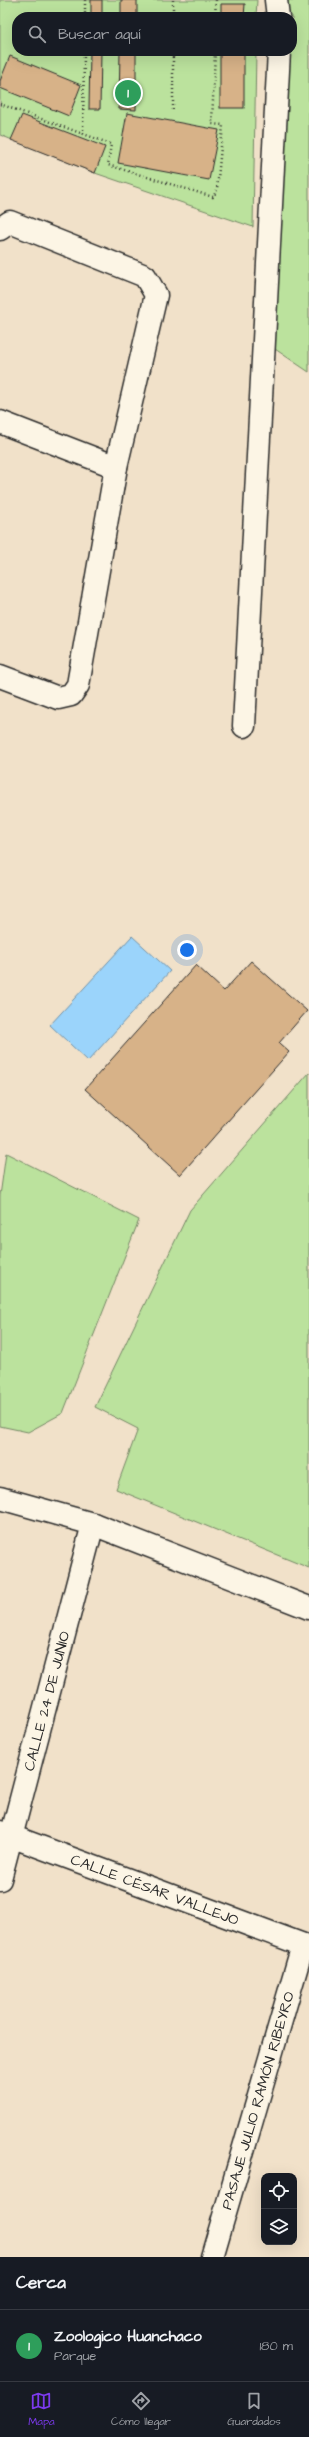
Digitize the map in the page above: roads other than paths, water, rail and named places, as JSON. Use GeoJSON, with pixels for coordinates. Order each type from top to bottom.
{"type":"FeatureCollection","features":[{"type":"Feature","properties":{"kind":"street"},"geometry":{"type":"LineString","coordinates":[[276,0],[277,12]]}},
{"type":"Feature","properties":{"kind":"street"},"geometry":{"type":"LineString","coordinates":[[244,726],[279,56]]}},
{"type":"Feature","properties":{"kind":"street"},"geometry":{"type":"LineString","coordinates":[[0,229],[10,222],[146,276],[156,295],[116,467],[78,685],[71,695],[58,698],[0,676]]}},
{"type":"Feature","properties":{"kind":"street"},"geometry":{"type":"LineString","coordinates":[[0,422],[116,467]]}},
{"type":"Feature","properties":{"kind":"street"},"geometry":{"type":"LineString","coordinates":[[0,1498],[93,1524],[309,1608]]}},
{"type":"Feature","properties":{"kind":"street","name":"CALLE 24 DE JUNIO"},"geometry":{"type":"LineString","coordinates":[[0,1879],[6,1834],[93,1524]]}},
{"type":"Feature","properties":{"kind":"street","name":"CALLE CÉSAR VALLEJO"},"geometry":{"type":"LineString","coordinates":[[6,1834],[306,1946]]}},
{"type":"Feature","properties":{"kind":"street","name":"PASAJE JULIO RAMÓN RIBEYRO"},"geometry":{"type":"LineString","coordinates":[[212,2257],[306,1946]]}},
{"type":"Feature","properties":{"kind":"water"},"geometry":{"type":"Polygon","coordinates":[[[132,936],[170,971],[88,1061],[50,1025],[132,936]]]}},
{"type":"Feature","properties":{"kind":"place","name":"Zoologico Huanchaco"},"geometry":{"type":"Point","coordinates":[128,93]}}]}
